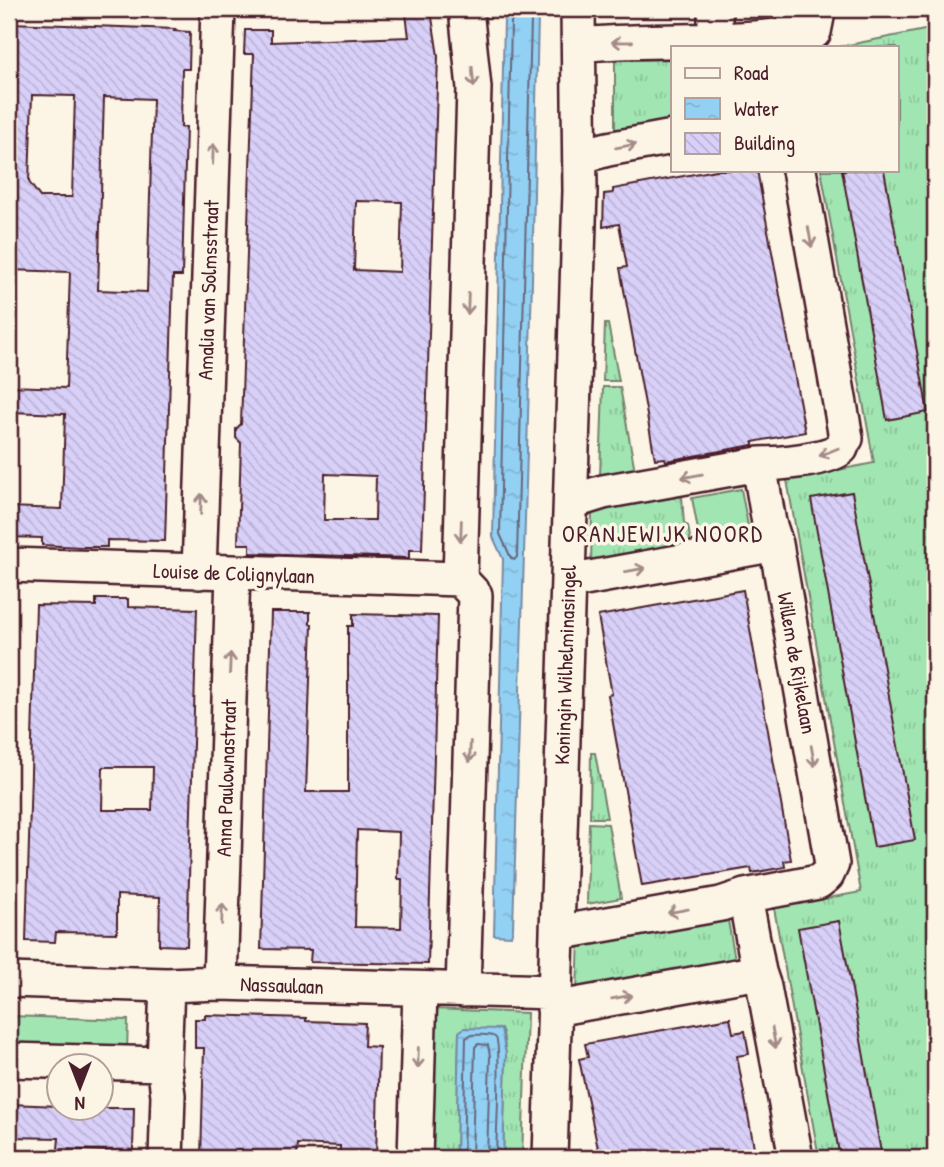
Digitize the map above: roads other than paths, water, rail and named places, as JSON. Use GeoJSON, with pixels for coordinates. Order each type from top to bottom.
{"type":"FeatureCollection","features":[{"type":"Feature","properties":{"kind":"street","name":"Amalia van Solmsstraat"},"geometry":{"type":"LineString","coordinates":[[199,572],[218,9]]}},
{"type":"Feature","properties":{"kind":"street"},"geometry":{"type":"LineString","coordinates":[[463,990],[475,595],[460,579],[474,88],[466,9]]}},
{"type":"Feature","properties":{"kind":"street","name":"Koningin Wilhelminasingel"},"geometry":{"type":"LineString","coordinates":[[550,1158],[581,156],[578,9]]}},
{"type":"Feature","properties":{"kind":"street"},"geometry":{"type":"LineString","coordinates":[[579,45],[715,25],[768,42],[814,32],[816,9]]}},
{"type":"Feature","properties":{"kind":"street"},"geometry":{"type":"LineString","coordinates":[[581,156],[671,137]]}},
{"type":"Feature","properties":{"kind":"street"},"geometry":{"type":"LineString","coordinates":[[571,502],[603,492],[832,454],[841,447],[846,438],[799,172]]}},
{"type":"Feature","properties":{"kind":"street","name":"Willem de Rijkelaan"},"geometry":{"type":"LineString","coordinates":[[557,933],[721,904],[745,896],[818,882],[827,875],[832,864],[776,544],[769,523],[759,464]]}},
{"type":"Feature","properties":{"kind":"street"},"geometry":{"type":"LineString","coordinates":[[568,582],[776,544]]}},
{"type":"Feature","properties":{"kind":"street","name":"Louise de Colignylaan"},"geometry":{"type":"LineString","coordinates":[[9,565],[460,579]]}},
{"type":"Feature","properties":{"kind":"street","name":"Anna Paulownastraat"},"geometry":{"type":"LineString","coordinates":[[220,983],[233,573]]}},
{"type":"Feature","properties":{"kind":"street"},"geometry":{"type":"LineString","coordinates":[[745,896],[796,1158]]}},
{"type":"Feature","properties":{"kind":"street","name":"Nassaulaan"},"geometry":{"type":"LineString","coordinates":[[9,981],[167,985],[220,983],[463,990],[555,1001],[759,972]]}},
{"type":"Feature","properties":{"kind":"street"},"geometry":{"type":"LineString","coordinates":[[166,1158],[168,1094],[164,1064],[167,985]]}},
{"type":"Feature","properties":{"kind":"street"},"geometry":{"type":"LineString","coordinates":[[415,1158],[420,990]]}},
{"type":"Feature","properties":{"kind":"street"},"geometry":{"type":"LineString","coordinates":[[9,1060],[164,1064]]}},
{"type":"Feature","properties":{"kind":"water"},"geometry":{"type":"Polygon","coordinates":[[[507,12],[533,12],[538,16],[511,936],[494,935],[503,559],[493,537],[504,19],[507,12]]]}},
{"type":"Feature","properties":{"kind":"water"},"geometry":{"type":"Polygon","coordinates":[[[935,922],[935,1158],[928,1158],[935,922]]]}},
{"type":"Feature","properties":{"kind":"water"},"geometry":{"type":"Polygon","coordinates":[[[464,1028],[501,1029],[506,1054],[503,1158],[456,1158],[459,1032],[464,1028]]]}},
{"type":"Feature","properties":{"kind":"district","name":"ORANJEWIJK NOORD"},"geometry":{"type":"Point","coordinates":[663,533]}}]}
